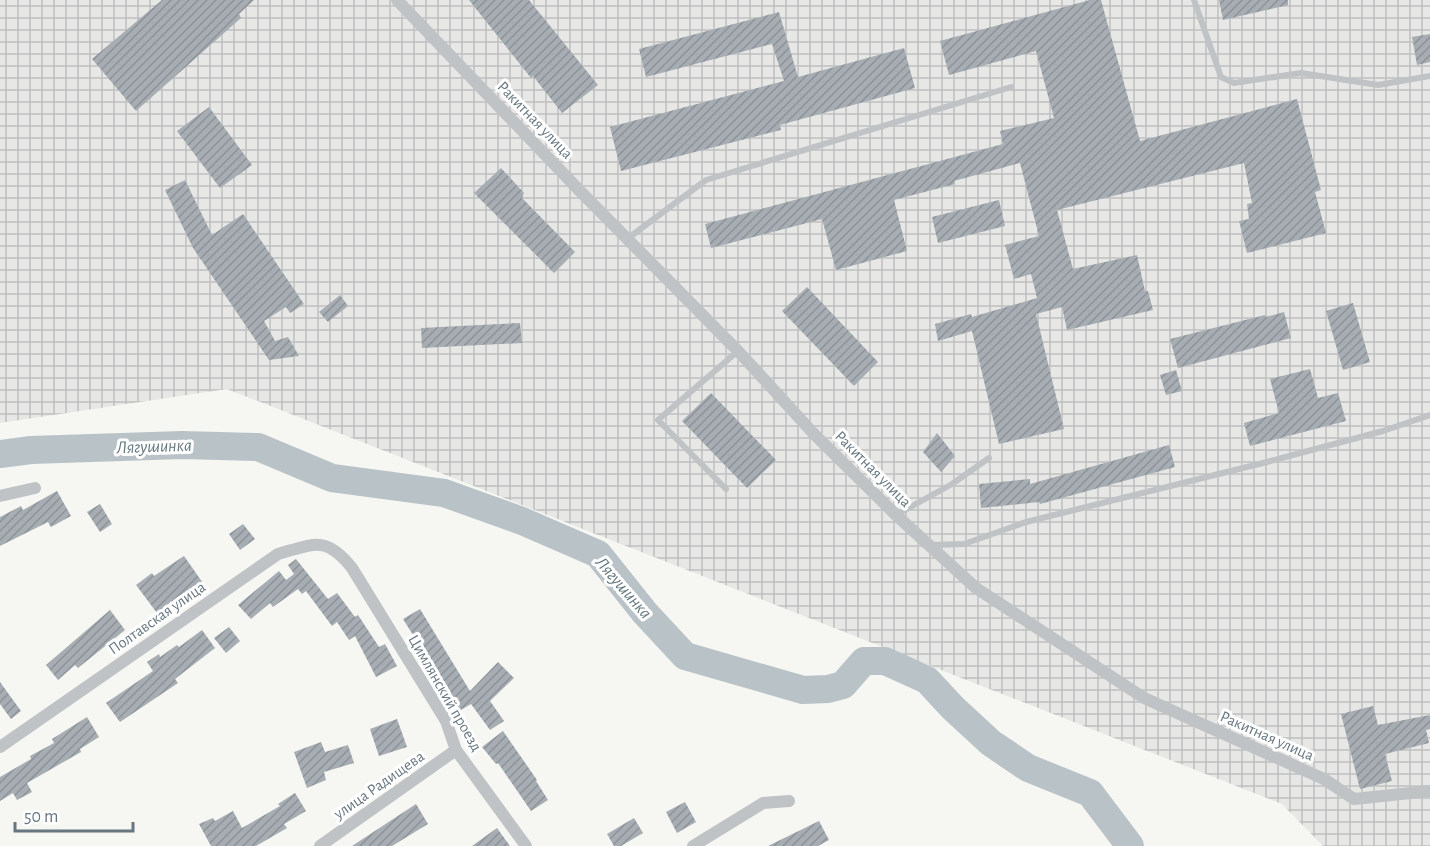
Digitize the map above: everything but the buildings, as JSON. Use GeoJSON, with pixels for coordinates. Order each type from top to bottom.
{"type":"FeatureCollection","features":[{"type":"Feature","properties":{"kind":"street","name":"Ракитная улица"},"geometry":{"type":"LineString","coordinates":[[397,0],[738,351],[814,434],[896,515],[976,588],[1144,698],[1324,779],[1353,799],[1430,791]]}},
{"type":"Feature","properties":{"kind":"street"},"geometry":{"type":"LineString","coordinates":[[0,496],[35,488]]}},
{"type":"Feature","properties":{"kind":"street","name":"Полтавская улица"},"geometry":{"type":"LineString","coordinates":[[0,747],[278,554],[310,545],[328,545],[341,554]]}},
{"type":"Feature","properties":{"kind":"street","name":"Цимлянский проезд"},"geometry":{"type":"LineString","coordinates":[[341,554],[446,721],[456,750],[526,846]]}},
{"type":"Feature","properties":{"kind":"street","name":"улица Радищева"},"geometry":{"type":"LineString","coordinates":[[320,846],[456,750]]}},
{"type":"Feature","properties":{"kind":"street"},"geometry":{"type":"LineString","coordinates":[[693,846],[763,803],[789,801]]}},
{"type":"Feature","properties":{"kind":"lane"},"geometry":{"type":"LineString","coordinates":[[1194,0],[1221,77],[1234,83],[1301,73],[1378,85],[1430,76]]}},
{"type":"Feature","properties":{"kind":"lane"},"geometry":{"type":"LineString","coordinates":[[627,239],[706,180],[1011,87]]}},
{"type":"Feature","properties":{"kind":"lane"},"geometry":{"type":"LineString","coordinates":[[726,489],[658,420],[738,351]]}},
{"type":"Feature","properties":{"kind":"lane"},"geometry":{"type":"LineString","coordinates":[[928,545],[964,544],[1026,522],[1267,462],[1383,431],[1430,415]]}},
{"type":"Feature","properties":{"kind":"lane"},"geometry":{"type":"LineString","coordinates":[[896,515],[952,484],[989,458]]}},
{"type":"Feature","properties":{"kind":"shaded area"},"geometry":{"type":"Polygon","coordinates":[[[0,0],[1430,0],[1430,846],[1323,846],[1282,804],[227,389],[0,423],[0,0]]]}},
{"type":"Feature","properties":{"kind":"waterway","name":"Лягушинка"},"geometry":{"type":"LineString","coordinates":[[0,454],[31,450],[182,445],[258,447],[332,478],[444,493],[522,521],[598,554],[645,613],[685,656],[803,690],[828,689],[843,685],[864,661],[885,661],[927,680],[991,743],[1028,768],[1090,793],[1130,846]]}}]}
